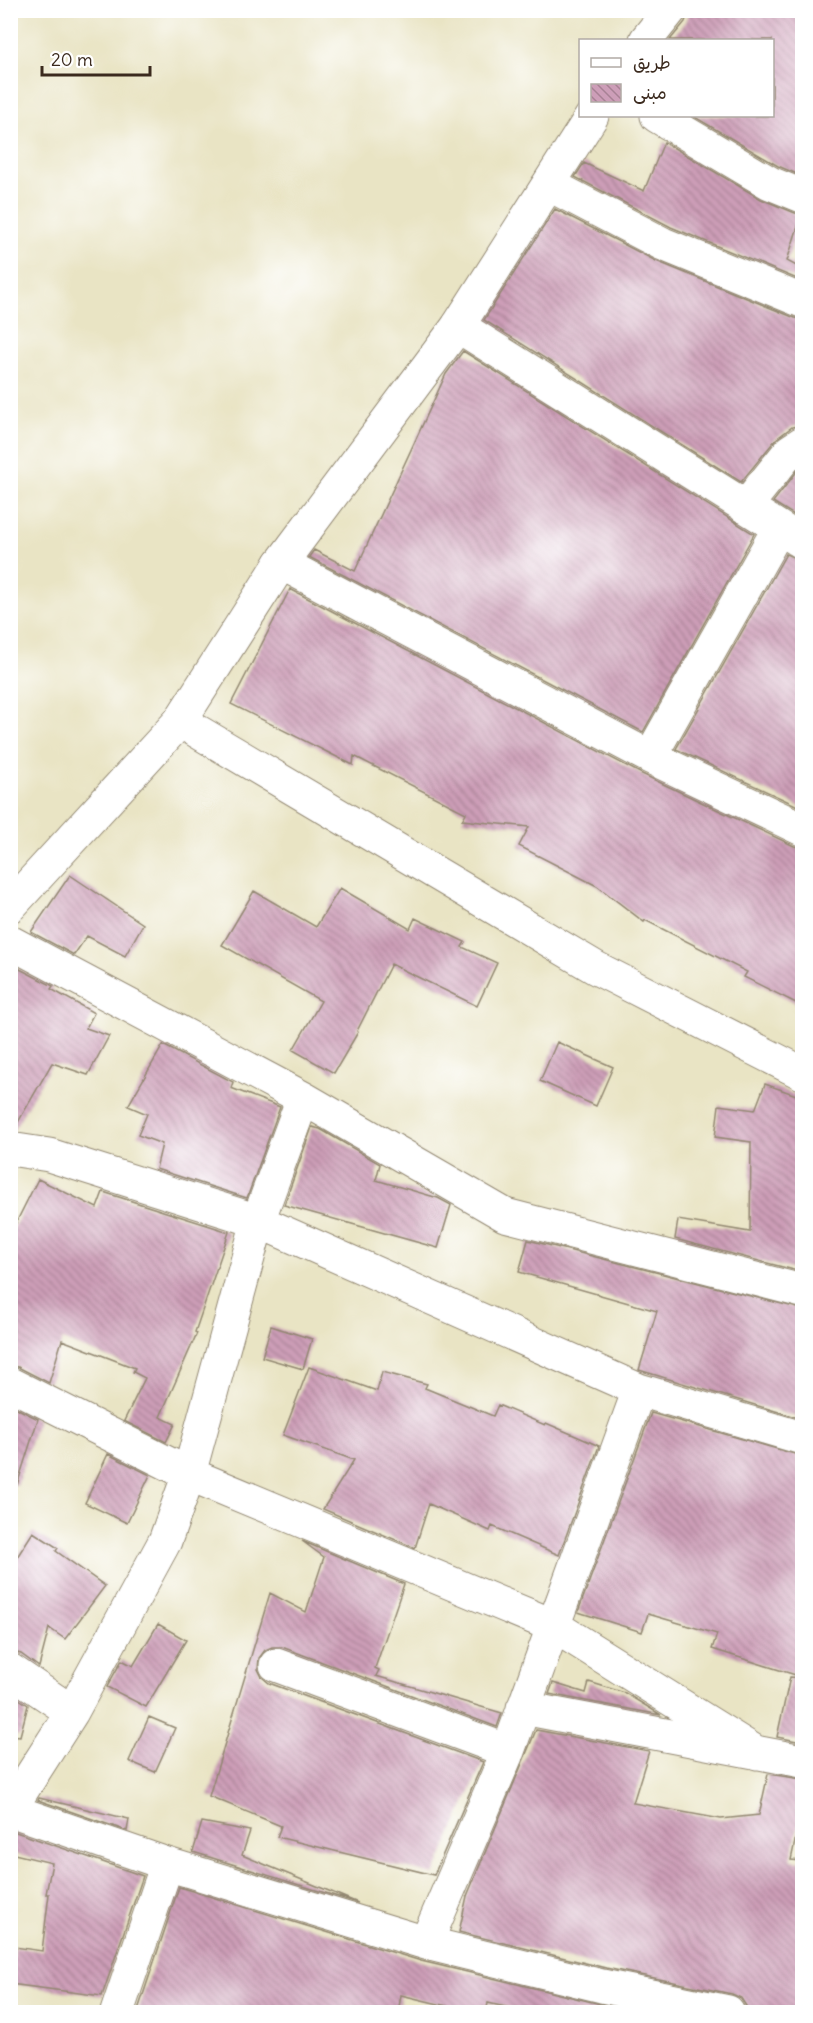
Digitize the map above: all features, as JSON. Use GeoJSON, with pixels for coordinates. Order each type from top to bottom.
{"type":"FeatureCollection","features":[{"type":"Feature","properties":{"kind":"street"},"geometry":{"type":"LineString","coordinates":[[647,39],[670,10]]}},
{"type":"Feature","properties":{"kind":"street"},"geometry":{"type":"LineString","coordinates":[[10,906],[180,722],[281,563],[458,326],[591,117]]}},
{"type":"Feature","properties":{"kind":"street"},"geometry":{"type":"LineString","coordinates":[[659,117],[770,183],[802,196]]}},
{"type":"Feature","properties":{"kind":"street"},"geometry":{"type":"LineString","coordinates":[[550,185],[663,244],[802,301]]}},
{"type":"Feature","properties":{"kind":"street"},"geometry":{"type":"LineString","coordinates":[[458,326],[790,535],[650,757]]}},
{"type":"Feature","properties":{"kind":"street"},"geometry":{"type":"LineString","coordinates":[[745,507],[790,451],[802,443]]}},
{"type":"Feature","properties":{"kind":"street"},"geometry":{"type":"LineString","coordinates":[[281,563],[650,757],[802,830]]}},
{"type":"Feature","properties":{"kind":"street"},"geometry":{"type":"LineString","coordinates":[[180,722],[596,968],[802,1073]]}},
{"type":"Feature","properties":{"kind":"street"},"geometry":{"type":"LineString","coordinates":[[10,942],[303,1098],[505,1215],[802,1291]]}},
{"type":"Feature","properties":{"kind":"street"},"geometry":{"type":"LineString","coordinates":[[303,1098],[258,1221],[189,1474],[165,1540],[72,1712],[10,1810],[166,1864],[426,1943],[602,1986],[728,2013]]}},
{"type":"Feature","properties":{"kind":"street"},"geometry":{"type":"LineString","coordinates":[[10,1149],[49,1155],[258,1221],[639,1390],[802,1438]]}},
{"type":"Feature","properties":{"kind":"street"},"geometry":{"type":"LineString","coordinates":[[10,1384],[189,1474],[554,1626],[757,1753]]}},
{"type":"Feature","properties":{"kind":"street"},"geometry":{"type":"LineString","coordinates":[[426,1943],[508,1751],[639,1390]]}},
{"type":"Feature","properties":{"kind":"street"},"geometry":{"type":"LineString","coordinates":[[276,1665],[508,1751]]}},
{"type":"Feature","properties":{"kind":"street"},"geometry":{"type":"LineString","coordinates":[[10,1670],[72,1712]]}},
{"type":"Feature","properties":{"kind":"street"},"geometry":{"type":"LineString","coordinates":[[523,1708],[802,1761]]}},
{"type":"Feature","properties":{"kind":"street"},"geometry":{"type":"LineString","coordinates":[[117,2013],[166,1864]]}},
{"type":"Feature","properties":{"kind":"building"},"geometry":{"type":"Polygon","coordinates":[[[689,10],[802,10],[802,176],[778,166],[695,117],[774,117],[774,39],[671,39],[685,22],[689,10]]]}},
{"type":"Feature","properties":{"kind":"building"},"geometry":{"type":"Polygon","coordinates":[[[664,142],[761,199],[802,214],[787,261],[802,269],[802,281],[671,227],[575,177],[584,163],[644,191],[664,142]]]}},
{"type":"Feature","properties":{"kind":"building"},"geometry":{"type":"Polygon","coordinates":[[[555,209],[656,261],[802,319],[802,425],[792,427],[776,439],[741,482],[484,320],[555,209]]]}},
{"type":"Feature","properties":{"kind":"building"},"geometry":{"type":"Polygon","coordinates":[[[463,351],[754,534],[643,732],[309,557],[314,550],[355,571],[446,374],[463,351]]]}},
{"type":"Feature","properties":{"kind":"building"},"geometry":{"type":"Polygon","coordinates":[[[802,465],[802,520],[773,502],[802,465]]]}},
{"type":"Feature","properties":{"kind":"building"},"geometry":{"type":"Polygon","coordinates":[[[786,554],[802,561],[802,808],[676,749],[786,554]]]}},
{"type":"Feature","properties":{"kind":"building"},"geometry":{"type":"Polygon","coordinates":[[[290,589],[642,774],[802,848],[802,1006],[744,977],[747,972],[645,920],[644,922],[597,886],[519,846],[529,827],[462,820],[466,813],[354,756],[353,765],[231,704],[290,589]]]}},
{"type":"Feature","properties":{"kind":"building"},"geometry":{"type":"Polygon","coordinates":[[[70,875],[143,924],[125,956],[87,936],[74,955],[31,932],[70,875]]]}},
{"type":"Feature","properties":{"kind":"building"},"geometry":{"type":"Polygon","coordinates":[[[340,888],[410,929],[415,918],[465,942],[462,947],[497,963],[477,1006],[391,964],[358,1032],[334,1073],[293,1050],[321,1001],[222,945],[254,891],[316,927],[340,888]]]}},
{"type":"Feature","properties":{"kind":"building"},"geometry":{"type":"Polygon","coordinates":[[[10,964],[53,986],[51,989],[94,1013],[86,1028],[109,1036],[88,1075],[52,1063],[13,1131],[10,1131],[10,964]]]}},
{"type":"Feature","properties":{"kind":"building"},"geometry":{"type":"Polygon","coordinates":[[[557,1042],[613,1067],[596,1106],[540,1081],[557,1042]]]}},
{"type":"Feature","properties":{"kind":"building"},"geometry":{"type":"Polygon","coordinates":[[[163,1045],[233,1082],[231,1088],[280,1107],[247,1198],[156,1169],[162,1144],[138,1135],[147,1114],[128,1106],[163,1045]]]}},
{"type":"Feature","properties":{"kind":"building"},"geometry":{"type":"Polygon","coordinates":[[[765,1084],[802,1097],[802,1272],[675,1239],[678,1220],[750,1232],[751,1142],[715,1137],[719,1105],[755,1110],[765,1084]]]}},
{"type":"Feature","properties":{"kind":"building"},"geometry":{"type":"Polygon","coordinates":[[[312,1127],[320,1129],[380,1164],[376,1180],[438,1198],[451,1205],[438,1248],[284,1205],[312,1127]]]}},
{"type":"Feature","properties":{"kind":"building"},"geometry":{"type":"Polygon","coordinates":[[[38,1179],[97,1208],[103,1192],[229,1232],[195,1332],[197,1333],[160,1417],[175,1424],[166,1442],[124,1421],[145,1378],[133,1372],[135,1368],[62,1340],[49,1383],[18,1367],[10,1366],[10,1235],[38,1179]]]}},
{"type":"Feature","properties":{"kind":"building"},"geometry":{"type":"Polygon","coordinates":[[[528,1240],[802,1309],[802,1419],[639,1370],[657,1311],[519,1272],[528,1240]]]}},
{"type":"Feature","properties":{"kind":"building"},"geometry":{"type":"Polygon","coordinates":[[[271,1326],[312,1339],[303,1369],[262,1357],[271,1326]]]}},
{"type":"Feature","properties":{"kind":"building"},"geometry":{"type":"Polygon","coordinates":[[[309,1367],[377,1391],[382,1372],[427,1384],[425,1388],[493,1416],[498,1405],[599,1446],[559,1555],[492,1526],[490,1531],[429,1504],[415,1548],[323,1509],[354,1460],[283,1435],[309,1367]]]}},
{"type":"Feature","properties":{"kind":"building"},"geometry":{"type":"Polygon","coordinates":[[[10,1405],[38,1419],[17,1485],[10,1484],[10,1405]]]}},
{"type":"Feature","properties":{"kind":"building"},"geometry":{"type":"Polygon","coordinates":[[[651,1413],[802,1456],[802,1677],[712,1649],[717,1634],[648,1614],[642,1632],[578,1612],[651,1413]]]}},
{"type":"Feature","properties":{"kind":"building"},"geometry":{"type":"Polygon","coordinates":[[[108,1454],[150,1475],[127,1523],[85,1503],[108,1454]]]}},
{"type":"Feature","properties":{"kind":"building"},"geometry":{"type":"Polygon","coordinates":[[[33,1532],[58,1548],[56,1551],[105,1586],[65,1639],[49,1628],[39,1667],[21,1654],[10,1651],[10,1568],[33,1532]]]}},
{"type":"Feature","properties":{"kind":"building"},"geometry":{"type":"Polygon","coordinates":[[[302,1541],[404,1584],[375,1668],[379,1670],[376,1676],[502,1713],[497,1727],[282,1647],[265,1650],[259,1658],[258,1669],[269,1683],[483,1762],[434,1875],[277,1837],[281,1826],[209,1796],[270,1593],[306,1612],[324,1557],[302,1541]]]}},
{"type":"Feature","properties":{"kind":"building"},"geometry":{"type":"Polygon","coordinates":[[[158,1624],[186,1640],[146,1707],[107,1687],[122,1660],[133,1666],[158,1624]]]}},
{"type":"Feature","properties":{"kind":"building"},"geometry":{"type":"Polygon","coordinates":[[[790,1677],[802,1678],[802,1742],[777,1737],[790,1677]]]}},
{"type":"Feature","properties":{"kind":"building"},"geometry":{"type":"Polygon","coordinates":[[[589,1682],[625,1693],[661,1715],[549,1694],[553,1683],[586,1693],[589,1682]]]}},
{"type":"Feature","properties":{"kind":"building"},"geometry":{"type":"Polygon","coordinates":[[[10,1693],[28,1705],[20,1736],[10,1735],[10,1693]]]}},
{"type":"Feature","properties":{"kind":"building"},"geometry":{"type":"Polygon","coordinates":[[[149,1717],[175,1728],[155,1772],[129,1761],[149,1717]]]}},
{"type":"Feature","properties":{"kind":"building"},"geometry":{"type":"Polygon","coordinates":[[[536,1730],[649,1751],[633,1803],[721,1819],[759,1815],[768,1774],[802,1779],[802,1809],[791,1860],[802,1861],[802,2013],[746,2013],[746,2006],[741,1998],[732,1994],[606,1968],[459,1932],[467,1896],[536,1730]]]}},
{"type":"Feature","properties":{"kind":"building"},"geometry":{"type":"Polygon","coordinates":[[[39,1798],[129,1819],[127,1831],[38,1800],[39,1798]]]}},
{"type":"Feature","properties":{"kind":"building"},"geometry":{"type":"Polygon","coordinates":[[[202,1822],[250,1831],[242,1855],[358,1903],[193,1852],[202,1822]]]}},
{"type":"Feature","properties":{"kind":"building"},"geometry":{"type":"Polygon","coordinates":[[[10,1830],[143,1876],[102,1996],[10,1984],[15,1947],[42,1951],[49,1894],[46,1894],[52,1863],[10,1853],[10,1830]]]}},
{"type":"Feature","properties":{"kind":"building"},"geometry":{"type":"Polygon","coordinates":[[[179,1887],[421,1961],[638,2013],[531,2013],[488,2003],[486,2013],[476,2013],[401,1995],[398,2013],[137,2013],[179,1887]]]}}]}
